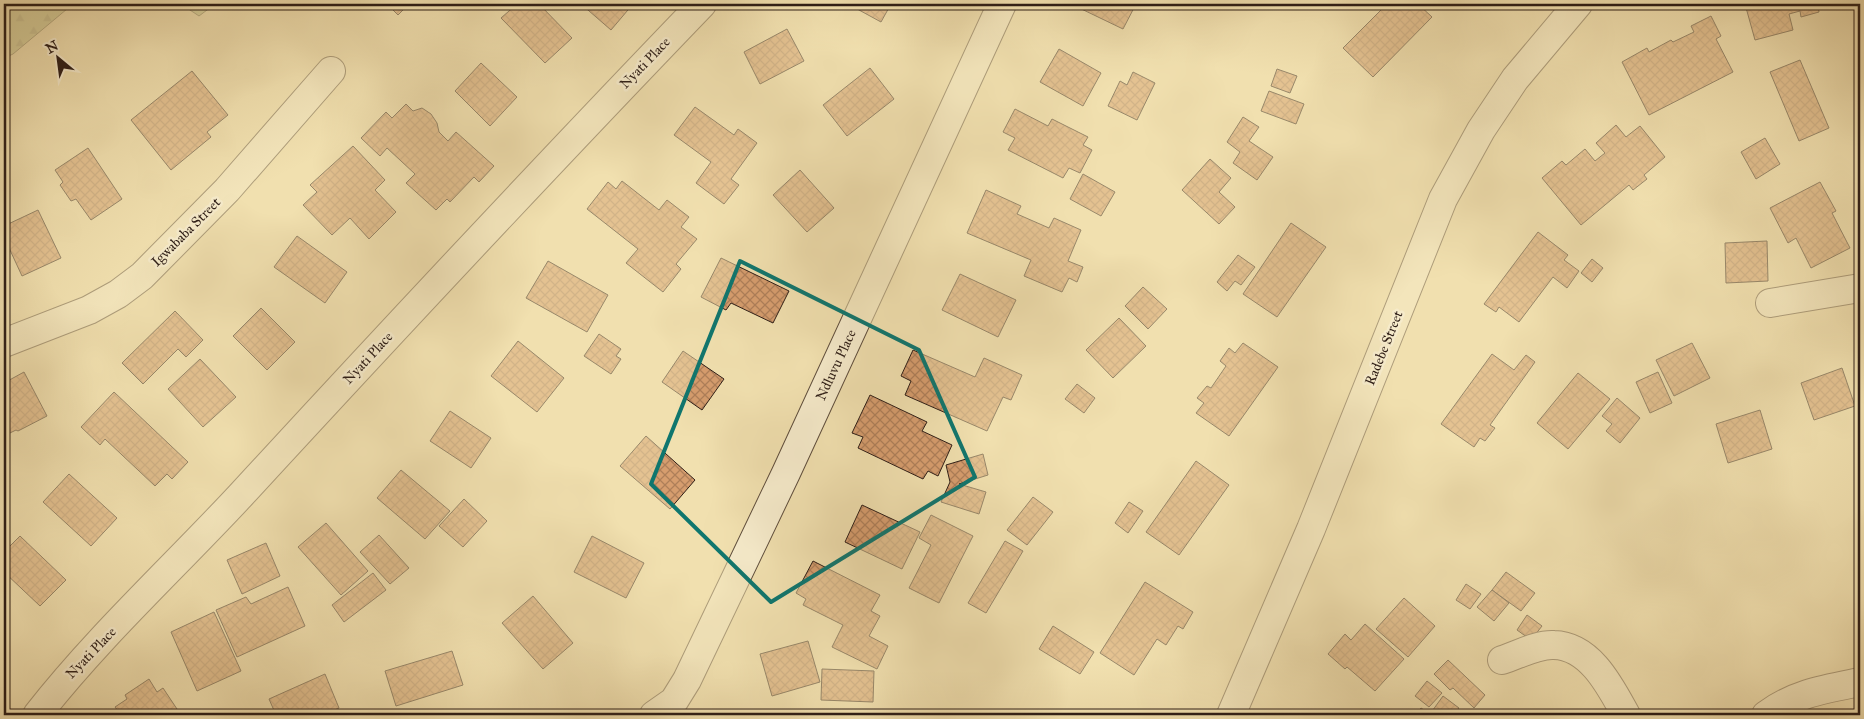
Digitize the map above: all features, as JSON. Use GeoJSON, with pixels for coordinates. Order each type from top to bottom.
{"type":"FeatureCollection","features":[{"type":"Feature","properties":{"kind":"street","name":"Nyati Place"},"geometry":{"type":"LineString","coordinates":[[37,715],[66,679],[201,538],[498,219],[702,4]]}},
{"type":"Feature","properties":{"kind":"street","name":"Ndluvu Place"},"geometry":{"type":"LineString","coordinates":[[654,715],[674,701],[687,680],[790,464],[1002,4]]}},
{"type":"Feature","properties":{"kind":"street","name":"Radebe Street"},"geometry":{"type":"LineString","coordinates":[[1231,715],[1311,529],[1443,199],[1482,130],[1516,79],[1578,4]]}},
{"type":"Feature","properties":{"kind":"street","name":"Igwababa Street"},"geometry":{"type":"LineString","coordinates":[[4,343],[89,310],[118,294],[142,276],[227,190],[331,71]]}},
{"type":"Feature","properties":{"kind":"street"},"geometry":{"type":"LineString","coordinates":[[1770,303],[1860,288]]}},
{"type":"Feature","properties":{"kind":"street"},"geometry":{"type":"LineString","coordinates":[[1502,660],[1538,647],[1555,645],[1575,650],[1591,661],[1611,689],[1626,715]]}},
{"type":"Feature","properties":{"kind":"street"},"geometry":{"type":"LineString","coordinates":[[1766,715],[1781,704],[1809,692],[1860,682]]}},
{"type":"Feature","properties":{"kind":"highlighted area"},"geometry":{"type":"Polygon","coordinates":[[[740,261],[919,350],[975,477],[771,602],[651,484],[740,261]]]}},
{"type":"Feature","properties":{"kind":"green space"},"geometry":{"type":"Polygon","coordinates":[[[4,4],[73,4],[13,54],[4,58],[4,4]]]}},
{"type":"Feature","properties":{"kind":"green space"},"geometry":{"type":"Polygon","coordinates":[[[181,4],[215,4],[199,16],[181,4]]]}},
{"type":"Feature","properties":{"kind":"building"},"geometry":{"type":"Polygon","coordinates":[[[387,4],[409,4],[398,15],[387,4]]]}},
{"type":"Feature","properties":{"kind":"building"},"geometry":{"type":"Polygon","coordinates":[[[517,4],[539,4],[572,38],[545,63],[501,18],[517,4]]]}},
{"type":"Feature","properties":{"kind":"building"},"geometry":{"type":"Polygon","coordinates":[[[581,4],[633,4],[611,30],[581,4]]]}},
{"type":"Feature","properties":{"kind":"building"},"geometry":{"type":"Polygon","coordinates":[[[848,4],[891,4],[881,22],[848,4]]]}},
{"type":"Feature","properties":{"kind":"building"},"geometry":{"type":"Polygon","coordinates":[[[1071,4],[1136,4],[1123,29],[1071,4]]]}},
{"type":"Feature","properties":{"kind":"building"},"geometry":{"type":"Polygon","coordinates":[[[1387,4],[1418,4],[1432,17],[1373,77],[1343,48],[1387,4]]]}},
{"type":"Feature","properties":{"kind":"building"},"geometry":{"type":"Polygon","coordinates":[[[1745,4],[1824,4],[1818,5],[1819,12],[1801,17],[1800,11],[1789,14],[1793,30],[1755,40],[1745,4]]]}},
{"type":"Feature","properties":{"kind":"building"},"geometry":{"type":"Polygon","coordinates":[[[1711,16],[1721,36],[1716,39],[1733,72],[1649,115],[1622,62],[1647,48],[1649,52],[1671,40],[1673,42],[1694,32],[1691,26],[1711,16]]]}},
{"type":"Feature","properties":{"kind":"building"},"geometry":{"type":"Polygon","coordinates":[[[787,29],[804,61],[760,84],[744,52],[787,29]]]}},
{"type":"Feature","properties":{"kind":"building"},"geometry":{"type":"Polygon","coordinates":[[[1059,49],[1101,73],[1083,106],[1040,82],[1059,49]]]}},
{"type":"Feature","properties":{"kind":"building"},"geometry":{"type":"Polygon","coordinates":[[[1800,60],[1829,128],[1799,141],[1770,72],[1800,60]]]}},
{"type":"Feature","properties":{"kind":"building"},"geometry":{"type":"Polygon","coordinates":[[[481,63],[517,97],[490,126],[455,91],[481,63]]]}},
{"type":"Feature","properties":{"kind":"building"},"geometry":{"type":"Polygon","coordinates":[[[870,68],[894,99],[847,136],[823,105],[870,68]]]}},
{"type":"Feature","properties":{"kind":"building"},"geometry":{"type":"Polygon","coordinates":[[[1277,69],[1297,76],[1290,93],[1271,86],[1277,69]]]}},
{"type":"Feature","properties":{"kind":"building"},"geometry":{"type":"Polygon","coordinates":[[[192,71],[228,115],[207,132],[211,137],[171,170],[131,120],[192,71]]]}},
{"type":"Feature","properties":{"kind":"building"},"geometry":{"type":"Polygon","coordinates":[[[1133,72],[1155,83],[1137,120],[1108,106],[1120,81],[1127,85],[1133,72]]]}},
{"type":"Feature","properties":{"kind":"building"},"geometry":{"type":"Polygon","coordinates":[[[1269,91],[1304,104],[1296,124],[1261,111],[1269,91]]]}},
{"type":"Feature","properties":{"kind":"building"},"geometry":{"type":"Polygon","coordinates":[[[406,104],[413,111],[422,108],[431,114],[437,123],[439,132],[448,141],[456,132],[494,166],[479,182],[474,177],[450,202],[447,199],[436,210],[406,183],[415,174],[387,148],[380,156],[361,138],[386,112],[392,118],[406,104]]]}},
{"type":"Feature","properties":{"kind":"building"},"geometry":{"type":"Polygon","coordinates":[[[695,107],[734,135],[738,129],[757,143],[731,179],[739,185],[724,204],[696,183],[711,162],[674,135],[695,107]]]}},
{"type":"Feature","properties":{"kind":"building"},"geometry":{"type":"Polygon","coordinates":[[[1015,109],[1048,126],[1052,119],[1088,137],[1083,145],[1092,150],[1080,173],[1069,168],[1063,178],[1008,150],[1015,138],[1003,132],[1015,109]]]}},
{"type":"Feature","properties":{"kind":"building"},"geometry":{"type":"Polygon","coordinates":[[[1243,117],[1259,127],[1249,141],[1273,157],[1257,180],[1233,163],[1240,152],[1227,142],[1243,117]]]}},
{"type":"Feature","properties":{"kind":"building"},"geometry":{"type":"Polygon","coordinates":[[[1616,125],[1626,137],[1640,126],[1665,157],[1644,175],[1647,179],[1633,190],[1629,185],[1581,225],[1542,178],[1562,161],[1566,165],[1585,149],[1595,161],[1605,153],[1596,143],[1616,125]]]}},
{"type":"Feature","properties":{"kind":"building"},"geometry":{"type":"Polygon","coordinates":[[[1765,138],[1780,164],[1756,179],[1741,152],[1765,138]]]}},
{"type":"Feature","properties":{"kind":"building"},"geometry":{"type":"Polygon","coordinates":[[[353,146],[385,180],[375,190],[396,212],[369,239],[350,218],[332,235],[303,205],[317,192],[310,185],[353,146]]]}},
{"type":"Feature","properties":{"kind":"building"},"geometry":{"type":"Polygon","coordinates":[[[88,148],[122,199],[91,220],[76,199],[71,201],[60,185],[63,182],[55,170],[88,148]]]}},
{"type":"Feature","properties":{"kind":"building"},"geometry":{"type":"Polygon","coordinates":[[[1210,159],[1231,178],[1219,192],[1235,207],[1219,224],[1182,190],[1210,159]]]}},
{"type":"Feature","properties":{"kind":"building"},"geometry":{"type":"Polygon","coordinates":[[[800,170],[834,208],[807,232],[773,195],[800,170]]]}},
{"type":"Feature","properties":{"kind":"building"},"geometry":{"type":"Polygon","coordinates":[[[1083,174],[1115,192],[1101,216],[1070,199],[1083,174]]]}},
{"type":"Feature","properties":{"kind":"building"},"geometry":{"type":"Polygon","coordinates":[[[622,181],[659,210],[667,200],[689,217],[681,227],[697,239],[676,264],[681,269],[663,292],[626,263],[638,249],[587,209],[608,182],[616,189],[622,181]]]}},
{"type":"Feature","properties":{"kind":"building"},"geometry":{"type":"Polygon","coordinates":[[[1820,182],[1836,211],[1832,213],[1850,248],[1811,268],[1796,238],[1788,243],[1770,208],[1820,182]]]}},
{"type":"Feature","properties":{"kind":"building"},"geometry":{"type":"Polygon","coordinates":[[[986,190],[1021,206],[1017,214],[1049,228],[1054,218],[1081,230],[1068,261],[1083,267],[1077,282],[1069,278],[1062,292],[1024,276],[1031,260],[967,233],[986,190]]]}},
{"type":"Feature","properties":{"kind":"building"},"geometry":{"type":"Polygon","coordinates":[[[38,210],[61,258],[22,276],[4,237],[4,226],[38,210]]]}},
{"type":"Feature","properties":{"kind":"building"},"geometry":{"type":"Polygon","coordinates":[[[1291,223],[1326,247],[1277,317],[1243,294],[1291,223]]]}},
{"type":"Feature","properties":{"kind":"building"},"geometry":{"type":"Polygon","coordinates":[[[1538,232],[1568,255],[1564,260],[1579,271],[1567,288],[1553,277],[1519,322],[1499,307],[1496,312],[1484,304],[1538,232]]]}},
{"type":"Feature","properties":{"kind":"building"},"geometry":{"type":"Polygon","coordinates":[[[297,236],[347,272],[325,303],[274,267],[297,236]]]}},
{"type":"Feature","properties":{"kind":"building"},"geometry":{"type":"Polygon","coordinates":[[[1767,241],[1768,281],[1726,283],[1725,243],[1767,241]]]}},
{"type":"Feature","properties":{"kind":"building"},"geometry":{"type":"Polygon","coordinates":[[[1238,255],[1255,267],[1241,285],[1235,281],[1227,291],[1217,282],[1238,255]]]}},
{"type":"Feature","properties":{"kind":"building"},"geometry":{"type":"Polygon","coordinates":[[[721,258],[789,291],[773,323],[731,303],[726,310],[701,297],[721,258]]]}},
{"type":"Feature","properties":{"kind":"building"},"geometry":{"type":"Polygon","coordinates":[[[1592,259],[1603,268],[1592,282],[1581,273],[1592,259]]]}},
{"type":"Feature","properties":{"kind":"building"},"geometry":{"type":"Polygon","coordinates":[[[548,261],[608,295],[587,332],[526,298],[548,261]]]}},
{"type":"Feature","properties":{"kind":"building"},"geometry":{"type":"Polygon","coordinates":[[[960,274],[1016,300],[998,337],[942,310],[960,274]]]}},
{"type":"Feature","properties":{"kind":"building"},"geometry":{"type":"Polygon","coordinates":[[[1143,287],[1167,309],[1148,329],[1125,306],[1143,287]]]}},
{"type":"Feature","properties":{"kind":"building"},"geometry":{"type":"Polygon","coordinates":[[[261,308],[295,342],[267,370],[233,336],[261,308]]]}},
{"type":"Feature","properties":{"kind":"building"},"geometry":{"type":"Polygon","coordinates":[[[175,311],[203,340],[186,357],[178,349],[143,384],[122,363],[175,311]]]}},
{"type":"Feature","properties":{"kind":"building"},"geometry":{"type":"Polygon","coordinates":[[[1119,318],[1146,346],[1113,378],[1086,350],[1119,318]]]}},
{"type":"Feature","properties":{"kind":"building"},"geometry":{"type":"Polygon","coordinates":[[[599,334],[621,349],[616,356],[621,359],[611,374],[584,356],[599,334]]]}},
{"type":"Feature","properties":{"kind":"building"},"geometry":{"type":"Polygon","coordinates":[[[518,341],[564,378],[537,412],[491,376],[518,341]]]}},
{"type":"Feature","properties":{"kind":"building"},"geometry":{"type":"Polygon","coordinates":[[[1243,343],[1278,367],[1229,436],[1196,413],[1204,403],[1197,398],[1207,386],[1211,388],[1226,366],[1220,361],[1229,348],[1235,353],[1243,343]]]}},
{"type":"Feature","properties":{"kind":"building"},"geometry":{"type":"Polygon","coordinates":[[[1692,343],[1710,378],[1674,396],[1656,360],[1692,343]]]}},
{"type":"Feature","properties":{"kind":"building"},"geometry":{"type":"Polygon","coordinates":[[[913,350],[975,377],[984,358],[1022,375],[1011,400],[1003,397],[987,431],[905,395],[911,381],[901,376],[913,350]]]}},
{"type":"Feature","properties":{"kind":"building"},"geometry":{"type":"Polygon","coordinates":[[[683,351],[724,379],[702,410],[662,382],[683,351]]]}},
{"type":"Feature","properties":{"kind":"building"},"geometry":{"type":"Polygon","coordinates":[[[1492,354],[1514,370],[1526,355],[1535,362],[1490,425],[1495,428],[1485,441],[1480,438],[1474,447],[1441,424],[1492,354]]]}},
{"type":"Feature","properties":{"kind":"building"},"geometry":{"type":"Polygon","coordinates":[[[200,359],[236,397],[203,427],[168,389],[200,359]]]}},
{"type":"Feature","properties":{"kind":"building"},"geometry":{"type":"Polygon","coordinates":[[[1842,368],[1855,406],[1814,420],[1801,383],[1842,368]]]}},
{"type":"Feature","properties":{"kind":"building"},"geometry":{"type":"Polygon","coordinates":[[[24,372],[47,416],[4,436],[4,383],[24,372]]]}},
{"type":"Feature","properties":{"kind":"building"},"geometry":{"type":"Polygon","coordinates":[[[1658,372],[1672,403],[1650,413],[1636,382],[1658,372]]]}},
{"type":"Feature","properties":{"kind":"building"},"geometry":{"type":"Polygon","coordinates":[[[1578,373],[1610,399],[1568,449],[1537,423],[1578,373]]]}},
{"type":"Feature","properties":{"kind":"building"},"geometry":{"type":"Polygon","coordinates":[[[1077,384],[1095,398],[1084,413],[1065,399],[1077,384]]]}},
{"type":"Feature","properties":{"kind":"building"},"geometry":{"type":"Polygon","coordinates":[[[114,392],[188,462],[172,479],[167,474],[155,486],[105,439],[100,445],[81,427],[114,392]]]}},
{"type":"Feature","properties":{"kind":"building"},"geometry":{"type":"Polygon","coordinates":[[[870,395],[927,422],[922,431],[952,445],[938,476],[928,471],[923,479],[858,448],[863,437],[852,433],[870,395]]]}},
{"type":"Feature","properties":{"kind":"building"},"geometry":{"type":"Polygon","coordinates":[[[1617,398],[1640,418],[1620,443],[1606,431],[1612,424],[1602,416],[1617,398]]]}},
{"type":"Feature","properties":{"kind":"building"},"geometry":{"type":"Polygon","coordinates":[[[1760,410],[1772,449],[1728,463],[1716,424],[1760,410]]]}},
{"type":"Feature","properties":{"kind":"building"},"geometry":{"type":"Polygon","coordinates":[[[450,411],[491,438],[471,468],[430,441],[450,411]]]}},
{"type":"Feature","properties":{"kind":"building"},"geometry":{"type":"Polygon","coordinates":[[[646,436],[695,480],[670,509],[620,466],[646,436]]]}},
{"type":"Feature","properties":{"kind":"building"},"geometry":{"type":"Polygon","coordinates":[[[983,454],[988,475],[959,484],[986,492],[979,514],[941,502],[950,482],[946,465],[983,454]]]}},
{"type":"Feature","properties":{"kind":"building"},"geometry":{"type":"Polygon","coordinates":[[[1196,461],[1229,485],[1179,555],[1146,532],[1196,461]]]}},
{"type":"Feature","properties":{"kind":"building"},"geometry":{"type":"Polygon","coordinates":[[[401,470],[450,511],[425,539],[377,498],[401,470]]]}},
{"type":"Feature","properties":{"kind":"building"},"geometry":{"type":"Polygon","coordinates":[[[69,474],[117,518],[91,546],[43,502],[69,474]]]}},
{"type":"Feature","properties":{"kind":"building"},"geometry":{"type":"Polygon","coordinates":[[[1033,497],[1053,512],[1027,545],[1007,530],[1033,497]]]}},
{"type":"Feature","properties":{"kind":"building"},"geometry":{"type":"Polygon","coordinates":[[[464,499],[487,521],[463,547],[439,526],[464,499]]]}},
{"type":"Feature","properties":{"kind":"building"},"geometry":{"type":"Polygon","coordinates":[[[1129,502],[1143,511],[1128,533],[1115,523],[1129,502]]]}},
{"type":"Feature","properties":{"kind":"building"},"geometry":{"type":"Polygon","coordinates":[[[862,505],[920,532],[902,569],[845,542],[862,505]]]}},
{"type":"Feature","properties":{"kind":"building"},"geometry":{"type":"Polygon","coordinates":[[[931,515],[973,536],[939,603],[909,588],[931,545],[919,538],[931,515]]]}},
{"type":"Feature","properties":{"kind":"building"},"geometry":{"type":"Polygon","coordinates":[[[326,523],[368,571],[341,595],[298,547],[326,523]]]}},
{"type":"Feature","properties":{"kind":"building"},"geometry":{"type":"Polygon","coordinates":[[[379,535],[409,568],[390,584],[360,552],[379,535]]]}},
{"type":"Feature","properties":{"kind":"building"},"geometry":{"type":"Polygon","coordinates":[[[20,536],[66,580],[40,606],[4,572],[4,552],[20,536]]]}},
{"type":"Feature","properties":{"kind":"building"},"geometry":{"type":"Polygon","coordinates":[[[592,536],[644,563],[626,598],[574,572],[592,536]]]}},
{"type":"Feature","properties":{"kind":"building"},"geometry":{"type":"Polygon","coordinates":[[[1005,541],[1023,551],[986,613],[968,603],[1005,541]]]}},
{"type":"Feature","properties":{"kind":"building"},"geometry":{"type":"Polygon","coordinates":[[[266,543],[280,576],[242,594],[227,560],[266,543]]]}},
{"type":"Feature","properties":{"kind":"building"},"geometry":{"type":"Polygon","coordinates":[[[813,561],[880,595],[871,611],[880,616],[869,636],[888,646],[877,669],[832,647],[843,625],[803,605],[806,599],[796,593],[813,561]]]}},
{"type":"Feature","properties":{"kind":"building"},"geometry":{"type":"Polygon","coordinates":[[[1506,572],[1535,593],[1521,611],[1492,590],[1506,572]]]}},
{"type":"Feature","properties":{"kind":"building"},"geometry":{"type":"Polygon","coordinates":[[[373,573],[386,590],[344,622],[332,605],[373,573]]]}},
{"type":"Feature","properties":{"kind":"building"},"geometry":{"type":"Polygon","coordinates":[[[1145,582],[1193,612],[1183,629],[1178,626],[1166,645],[1157,639],[1134,675],[1100,653],[1145,582]]]}},
{"type":"Feature","properties":{"kind":"building"},"geometry":{"type":"Polygon","coordinates":[[[1466,584],[1481,594],[1470,609],[1456,600],[1466,584]]]}},
{"type":"Feature","properties":{"kind":"building"},"geometry":{"type":"Polygon","coordinates":[[[288,587],[305,626],[237,657],[216,610],[246,597],[251,604],[288,587]]]}},
{"type":"Feature","properties":{"kind":"building"},"geometry":{"type":"Polygon","coordinates":[[[1492,590],[1509,603],[1494,621],[1477,607],[1492,590]]]}},
{"type":"Feature","properties":{"kind":"building"},"geometry":{"type":"Polygon","coordinates":[[[533,596],[573,643],[543,669],[502,623],[533,596]]]}},
{"type":"Feature","properties":{"kind":"building"},"geometry":{"type":"Polygon","coordinates":[[[1404,598],[1435,626],[1408,657],[1376,629],[1404,598]]]}},
{"type":"Feature","properties":{"kind":"building"},"geometry":{"type":"Polygon","coordinates":[[[214,612],[241,671],[197,691],[171,632],[214,612]]]}},
{"type":"Feature","properties":{"kind":"building"},"geometry":{"type":"Polygon","coordinates":[[[1527,615],[1542,626],[1531,640],[1517,630],[1527,615]]]}},
{"type":"Feature","properties":{"kind":"building"},"geometry":{"type":"Polygon","coordinates":[[[1365,624],[1404,659],[1375,691],[1347,667],[1345,669],[1328,654],[1345,634],[1351,640],[1365,624]]]}},
{"type":"Feature","properties":{"kind":"building"},"geometry":{"type":"Polygon","coordinates":[[[1053,626],[1094,652],[1080,674],[1039,649],[1053,626]]]}},
{"type":"Feature","properties":{"kind":"building"},"geometry":{"type":"Polygon","coordinates":[[[808,641],[820,682],[772,696],[760,654],[808,641]]]}},
{"type":"Feature","properties":{"kind":"building"},"geometry":{"type":"Polygon","coordinates":[[[452,651],[463,685],[396,706],[385,671],[452,651]]]}},
{"type":"Feature","properties":{"kind":"building"},"geometry":{"type":"Polygon","coordinates":[[[1448,660],[1485,695],[1474,708],[1453,688],[1450,690],[1434,674],[1448,660]]]}},
{"type":"Feature","properties":{"kind":"building"},"geometry":{"type":"Polygon","coordinates":[[[822,669],[874,671],[873,702],[821,700],[822,669]]]}},
{"type":"Feature","properties":{"kind":"building"},"geometry":{"type":"Polygon","coordinates":[[[325,674],[339,708],[323,715],[276,715],[269,699],[325,674]]]}},
{"type":"Feature","properties":{"kind":"building"},"geometry":{"type":"Polygon","coordinates":[[[149,679],[157,692],[163,688],[181,715],[121,715],[115,707],[127,699],[125,695],[149,679]]]}},
{"type":"Feature","properties":{"kind":"building"},"geometry":{"type":"Polygon","coordinates":[[[1427,681],[1442,693],[1429,707],[1415,696],[1427,681]]]}},
{"type":"Feature","properties":{"kind":"building"},"geometry":{"type":"Polygon","coordinates":[[[1443,696],[1459,708],[1453,715],[1415,715],[1421,708],[1430,714],[1443,696]]]}}]}
